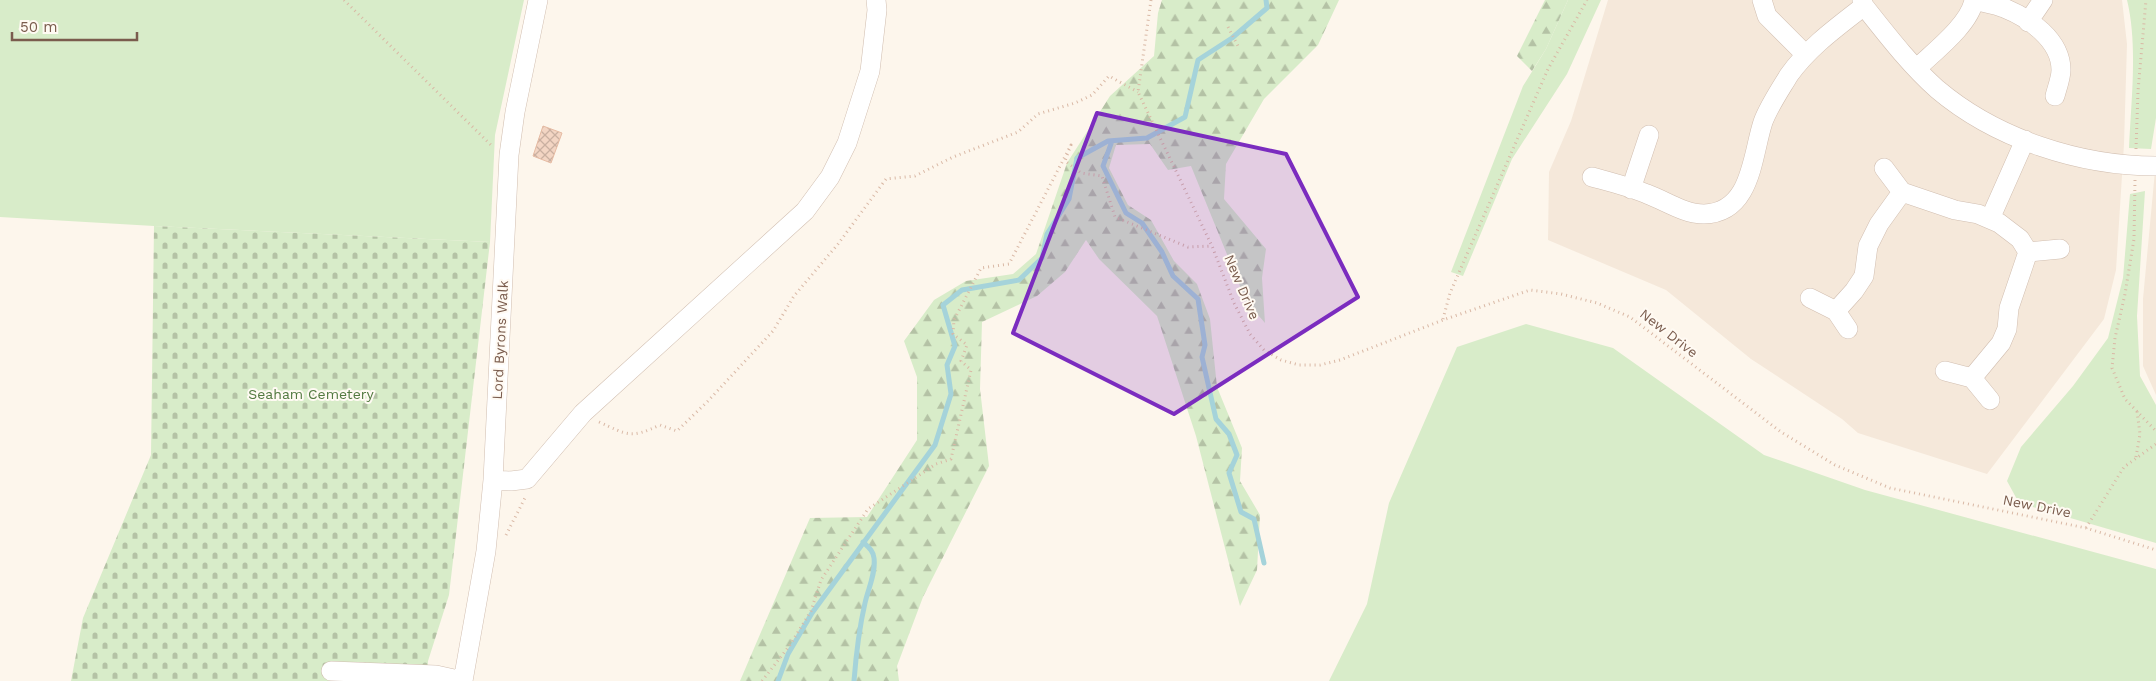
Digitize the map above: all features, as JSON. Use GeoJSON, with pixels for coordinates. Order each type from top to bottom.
{"type":"FeatureCollection","features":[{"type":"Feature","properties":{"kind":"street","name":"Lord Byrons Walk"},"geometry":{"type":"LineString","coordinates":[[463,681],[486,551],[493,480],[509,155],[515,112],[538,0]]}},
{"type":"Feature","properties":{"kind":"street"},"geometry":{"type":"LineString","coordinates":[[493,480],[511,481],[527,479],[583,414],[805,211],[830,177],[847,143],[870,71],[876,0]]}},
{"type":"Feature","properties":{"kind":"street"},"geometry":{"type":"LineString","coordinates":[[1762,0],[1767,16],[1805,54]]}},
{"type":"Feature","properties":{"kind":"street"},"geometry":{"type":"LineString","coordinates":[[1917,68],[1966,20],[1972,10],[1974,0],[2004,8],[2037,27],[2053,44],[2061,59],[2062,72],[2055,96]]}},
{"type":"Feature","properties":{"kind":"street"},"geometry":{"type":"LineString","coordinates":[[2028,22],[2043,0]]}},
{"type":"Feature","properties":{"kind":"street"},"geometry":{"type":"LineString","coordinates":[[1592,177],[1646,193],[1686,212],[1705,214],[1719,211],[1733,202],[1742,193],[1749,180],[1766,117],[1789,76],[1805,54],[1863,3],[1896,46],[1937,88],[1957,104],[2025,140],[2069,155],[2108,164],[2156,166]]}},
{"type":"Feature","properties":{"kind":"street"},"geometry":{"type":"LineString","coordinates":[[1631,189],[1649,135]]}},
{"type":"Feature","properties":{"kind":"street"},"geometry":{"type":"LineString","coordinates":[[1990,219],[2025,140]]}},
{"type":"Feature","properties":{"kind":"street"},"geometry":{"type":"LineString","coordinates":[[1884,168],[1902,192],[1955,210],[1978,214],[1990,219],[2020,239],[2028,252]]}},
{"type":"Feature","properties":{"kind":"street"},"geometry":{"type":"LineString","coordinates":[[1836,311],[1854,292],[1864,276],[1868,246],[1879,224],[1902,192]]}},
{"type":"Feature","properties":{"kind":"street"},"geometry":{"type":"LineString","coordinates":[[2028,252],[2060,249]]}},
{"type":"Feature","properties":{"kind":"street"},"geometry":{"type":"LineString","coordinates":[[1972,378],[2001,343],[2007,329],[2009,308],[2028,252]]}},
{"type":"Feature","properties":{"kind":"street"},"geometry":{"type":"LineString","coordinates":[[1810,298],[1836,311],[1848,329]]}},
{"type":"Feature","properties":{"kind":"street"},"geometry":{"type":"LineString","coordinates":[[1946,371],[1972,378],[1990,400]]}},
{"type":"Feature","properties":{"kind":"street"},"geometry":{"type":"LineString","coordinates":[[331,671],[436,675],[463,681]]}},
{"type":"Feature","properties":{"kind":"path"},"geometry":{"type":"LineString","coordinates":[[344,0],[497,152],[509,155]]}},
{"type":"Feature","properties":{"kind":"path"},"geometry":{"type":"LineString","coordinates":[[598,421],[628,435],[642,434],[660,425],[677,431],[708,401],[773,331],[794,296],[838,244],[886,179],[915,176],[954,157],[1018,132],[1038,114],[1075,103],[1092,95],[1109,76],[1138,92],[1151,0]]}},
{"type":"Feature","properties":{"kind":"path"},"geometry":{"type":"LineString","coordinates":[[1442,320],[1450,293],[1548,69],[1587,0]]}},
{"type":"Feature","properties":{"kind":"path"},"geometry":{"type":"LineString","coordinates":[[2136,147],[2138,90],[2146,0]]}},
{"type":"Feature","properties":{"kind":"path"},"geometry":{"type":"LineString","coordinates":[[1228,27],[1238,46]]}},
{"type":"Feature","properties":{"kind":"path","name":"New Drive"},"geometry":{"type":"LineString","coordinates":[[1138,92],[1212,246],[1234,303],[1250,334],[1264,350],[1281,360],[1299,365],[1320,365],[1333,362],[1442,320],[1530,290],[1561,294],[1597,304],[1630,317],[1780,432],[1835,465],[1890,488],[2086,528],[2156,550]]}},
{"type":"Feature","properties":{"kind":"path"},"geometry":{"type":"LineString","coordinates":[[762,681],[790,645],[811,611],[821,580],[868,509],[936,464],[951,458],[971,370],[961,361],[967,345],[953,334],[954,320],[981,268],[1009,264],[1071,145],[1065,161],[1081,174],[1102,176],[1115,217],[1188,247],[1212,246]]}},
{"type":"Feature","properties":{"kind":"path"},"geometry":{"type":"LineString","coordinates":[[2135,182],[2134,239],[2125,294],[2115,338],[2112,368],[2126,399],[2156,431]]}},
{"type":"Feature","properties":{"kind":"path"},"geometry":{"type":"LineString","coordinates":[[2136,458],[2140,434],[2137,411]]}},
{"type":"Feature","properties":{"kind":"path"},"geometry":{"type":"LineString","coordinates":[[2086,528],[2124,467],[2156,444]]}},
{"type":"Feature","properties":{"kind":"path"},"geometry":{"type":"LineString","coordinates":[[486,551],[501,544],[531,490]]}},
{"type":"Feature","properties":{"kind":"highlighted area"},"geometry":{"type":"Polygon","coordinates":[[[1097,113],[1286,154],[1358,297],[1174,414],[1013,333],[1097,113]]]}},
{"type":"Feature","properties":{"kind":"shaded area"},"geometry":{"type":"Polygon","coordinates":[[[1608,0],[2122,0],[2127,44],[2124,144],[2116,270],[2104,319],[1987,474],[1858,433],[1842,419],[1751,359],[1666,290],[1548,240],[1549,172],[1571,121],[1608,0]]]}},
{"type":"Feature","properties":{"kind":"shaded area"},"geometry":{"type":"Polygon","coordinates":[[[2156,160],[2156,395],[2143,366],[2143,299],[2156,160]]]}},
{"type":"Feature","properties":{"kind":"green space"},"geometry":{"type":"Polygon","coordinates":[[[0,0],[524,0],[495,135],[490,242],[0,217],[0,0]]]}},
{"type":"Feature","properties":{"kind":"green space"},"geometry":{"type":"Polygon","coordinates":[[[1162,0],[1339,0],[1318,45],[1264,99],[1226,164],[1224,199],[1266,249],[1262,278],[1265,323],[1246,301],[1191,166],[1168,170],[1150,144],[1116,145],[1109,168],[1128,205],[1151,220],[1174,261],[1197,284],[1210,319],[1217,387],[1242,448],[1240,481],[1260,515],[1257,570],[1240,606],[1196,436],[1157,316],[1099,259],[1086,240],[1065,272],[1037,296],[982,322],[980,389],[989,466],[923,597],[897,666],[899,681],[740,681],[810,518],[867,517],[917,440],[917,377],[904,341],[934,300],[966,281],[1013,274],[1036,254],[1067,163],[1110,96],[1154,56],[1158,13],[1162,0]]]}},
{"type":"Feature","properties":{"kind":"green space"},"geometry":{"type":"Polygon","coordinates":[[[1545,0],[1568,0],[1546,49],[1532,71],[1517,56],[1545,0]]]}},
{"type":"Feature","properties":{"kind":"green space"},"geometry":{"type":"Polygon","coordinates":[[[1568,0],[1601,0],[1567,74],[1512,159],[1463,276],[1451,272],[1523,86],[1546,49],[1568,0]]]}},
{"type":"Feature","properties":{"kind":"green space"},"geometry":{"type":"Polygon","coordinates":[[[2127,0],[2156,0],[2156,118],[2151,149],[2129,148],[2133,54],[2127,0]]]}},
{"type":"Feature","properties":{"kind":"green space"},"geometry":{"type":"Polygon","coordinates":[[[2145,191],[2137,316],[2140,376],[2156,405],[2156,543],[2019,503],[2007,481],[2021,447],[2073,386],[2108,338],[2123,278],[2130,194],[2145,191]]]}},
{"type":"Feature","properties":{"kind":"green space","name":"Seaham Cemetery"},"geometry":{"type":"Polygon","coordinates":[[[154,226],[490,242],[449,595],[428,661],[427,681],[71,681],[83,618],[151,455],[154,226]]]}},
{"type":"Feature","properties":{"kind":"green space"},"geometry":{"type":"Polygon","coordinates":[[[1526,324],[1613,348],[1764,455],[1865,490],[2156,569],[2156,681],[1329,681],[1367,604],[1389,503],[1457,347],[1526,324]]]}},
{"type":"Feature","properties":{"kind":"building"},"geometry":{"type":"Polygon","coordinates":[[[543,126],[562,133],[551,163],[533,156],[543,126]]]}},
{"type":"Feature","properties":{"kind":"waterway"},"geometry":{"type":"LineString","coordinates":[[778,681],[788,654],[812,613],[935,445],[951,394],[947,365],[955,346],[943,305],[962,290],[1019,280],[1042,258],[1047,234],[1069,199],[1077,158],[1108,141],[1147,138],[1185,117],[1198,60],[1232,38],[1267,8],[1266,0]]}},
{"type":"Feature","properties":{"kind":"waterway"},"geometry":{"type":"LineString","coordinates":[[1112,141],[1103,166],[1126,213],[1142,223],[1162,252],[1173,276],[1198,299],[1205,345],[1202,357],[1216,419],[1229,434],[1237,455],[1229,473],[1241,512],[1254,519],[1264,563]]}},
{"type":"Feature","properties":{"kind":"waterway"},"geometry":{"type":"LineString","coordinates":[[854,681],[861,622],[874,564],[873,553],[863,542]]}}]}
